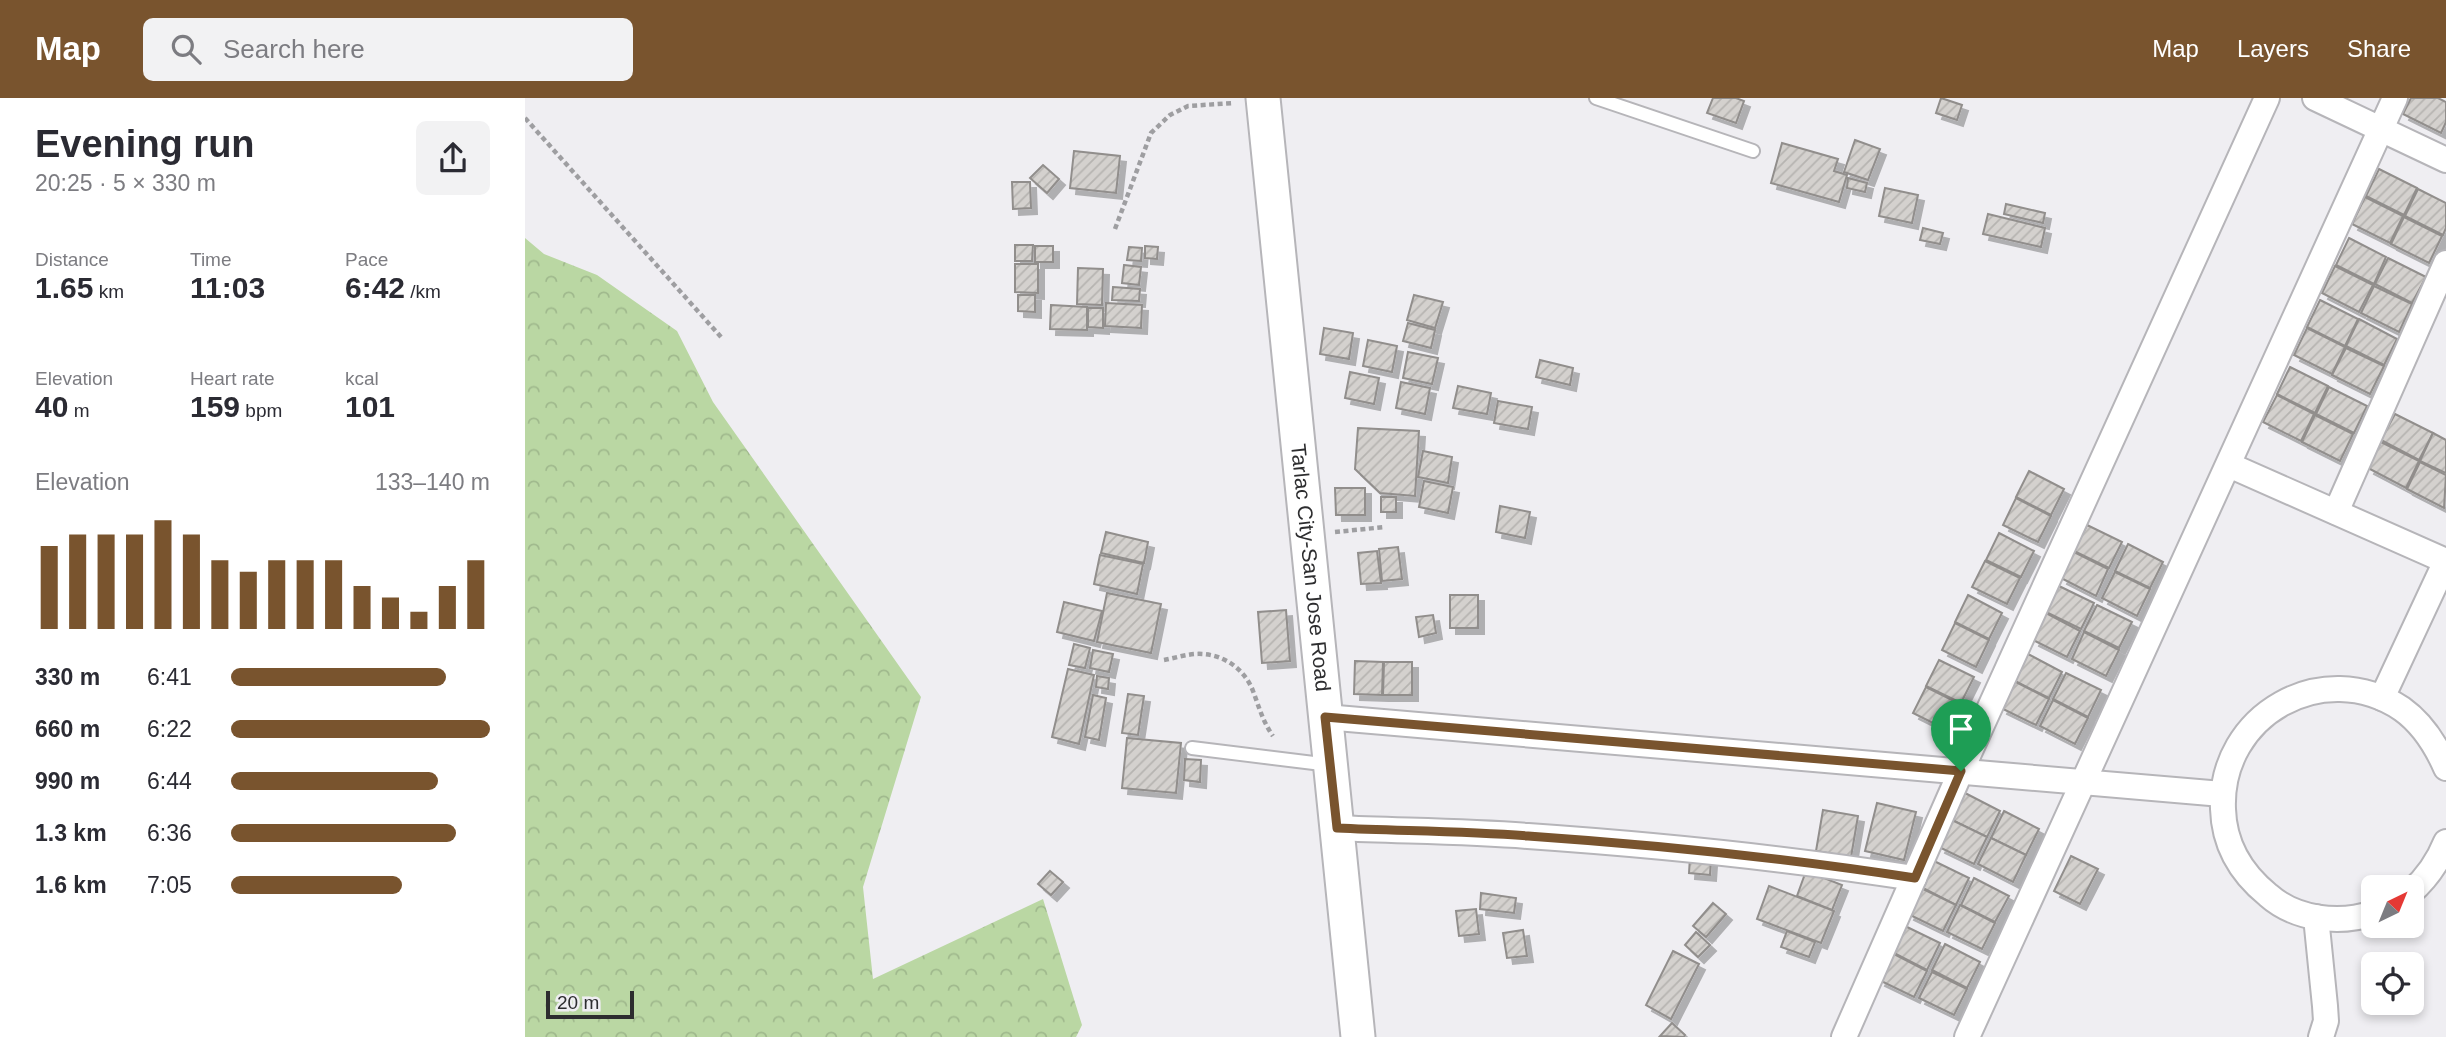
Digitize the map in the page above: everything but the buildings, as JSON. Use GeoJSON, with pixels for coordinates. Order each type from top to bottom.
{"type":"FeatureCollection","features":[{"type":"Feature","properties":{"kind":"main road","name":"Tarlac City-San Jose Road"},"geometry":{"type":"LineString","coordinates":[[1263,100],[1358,1037]]}},
{"type":"Feature","properties":{"kind":"street"},"geometry":{"type":"LineString","coordinates":[[1844,1037],[1961,771],[2267,98]]}},
{"type":"Feature","properties":{"kind":"street"},"geometry":{"type":"LineString","coordinates":[[2315,98],[2446,160]]}},
{"type":"Feature","properties":{"kind":"street"},"geometry":{"type":"LineString","coordinates":[[1967,1037],[2395,98]]}},
{"type":"Feature","properties":{"kind":"street"},"geometry":{"type":"LineString","coordinates":[[2336,512],[2446,264]]}},
{"type":"Feature","properties":{"kind":"street"},"geometry":{"type":"LineString","coordinates":[[2229,465],[2446,561],[2382,698]]}},
{"type":"Feature","properties":{"kind":"street"},"geometry":{"type":"LineString","coordinates":[[2361,916],[2340,920],[2293,910],[2271,898],[2253,883],[2238,863],[2226,830],[2222,794],[2227,770],[2236,748],[2249,729],[2267,712],[2299,696],[2334,689],[2359,691],[2382,698],[2403,710],[2421,726],[2436,745],[2446,768]]}},
{"type":"Feature","properties":{"kind":"street"},"geometry":{"type":"LineString","coordinates":[[1325,717],[2222,794]]}},
{"type":"Feature","properties":{"kind":"street"},"geometry":{"type":"LineString","coordinates":[[1337,828],[1527,836],[1656,846],[1817,863],[1915,878]]}},
{"type":"Feature","properties":{"kind":"street"},"geometry":{"type":"LineString","coordinates":[[2424,880],[2446,842]]}},
{"type":"Feature","properties":{"kind":"street"},"geometry":{"type":"LineString","coordinates":[[2316,917],[2326,1021],[2321,1037]]}},
{"type":"Feature","properties":{"kind":"lane"},"geometry":{"type":"LineString","coordinates":[[1596,98],[1753,150]]}},
{"type":"Feature","properties":{"kind":"lane"},"geometry":{"type":"LineString","coordinates":[[1192,748],[1330,765]]}},
{"type":"Feature","properties":{"kind":"path"},"geometry":{"type":"LineString","coordinates":[[1115,229],[1151,133],[1170,115],[1188,106],[1263,100]]}},
{"type":"Feature","properties":{"kind":"path"},"geometry":{"type":"LineString","coordinates":[[525,118],[720,337]]}},
{"type":"Feature","properties":{"kind":"path"},"geometry":{"type":"LineString","coordinates":[[1306,535],[1385,527]]}},
{"type":"Feature","properties":{"kind":"path"},"geometry":{"type":"LineString","coordinates":[[1164,660],[1201,654],[1237,667],[1247,677],[1262,719],[1272,736],[1280,740]]}},
{"type":"Feature","properties":{"kind":"green space"},"geometry":{"type":"Polygon","coordinates":[[[525,238],[544,254],[597,275],[677,331],[713,402],[921,697],[863,887],[873,979],[1043,899],[1082,1025],[1076,1037],[525,1037],[525,238]]]}},
{"type":"Feature","properties":{"kind":"route"},"geometry":{"type":"LineString","coordinates":[[1325,717],[1961,771],[1915,878],[1817,863],[1656,846],[1527,836],[1337,828],[1325,717]]}}]}
